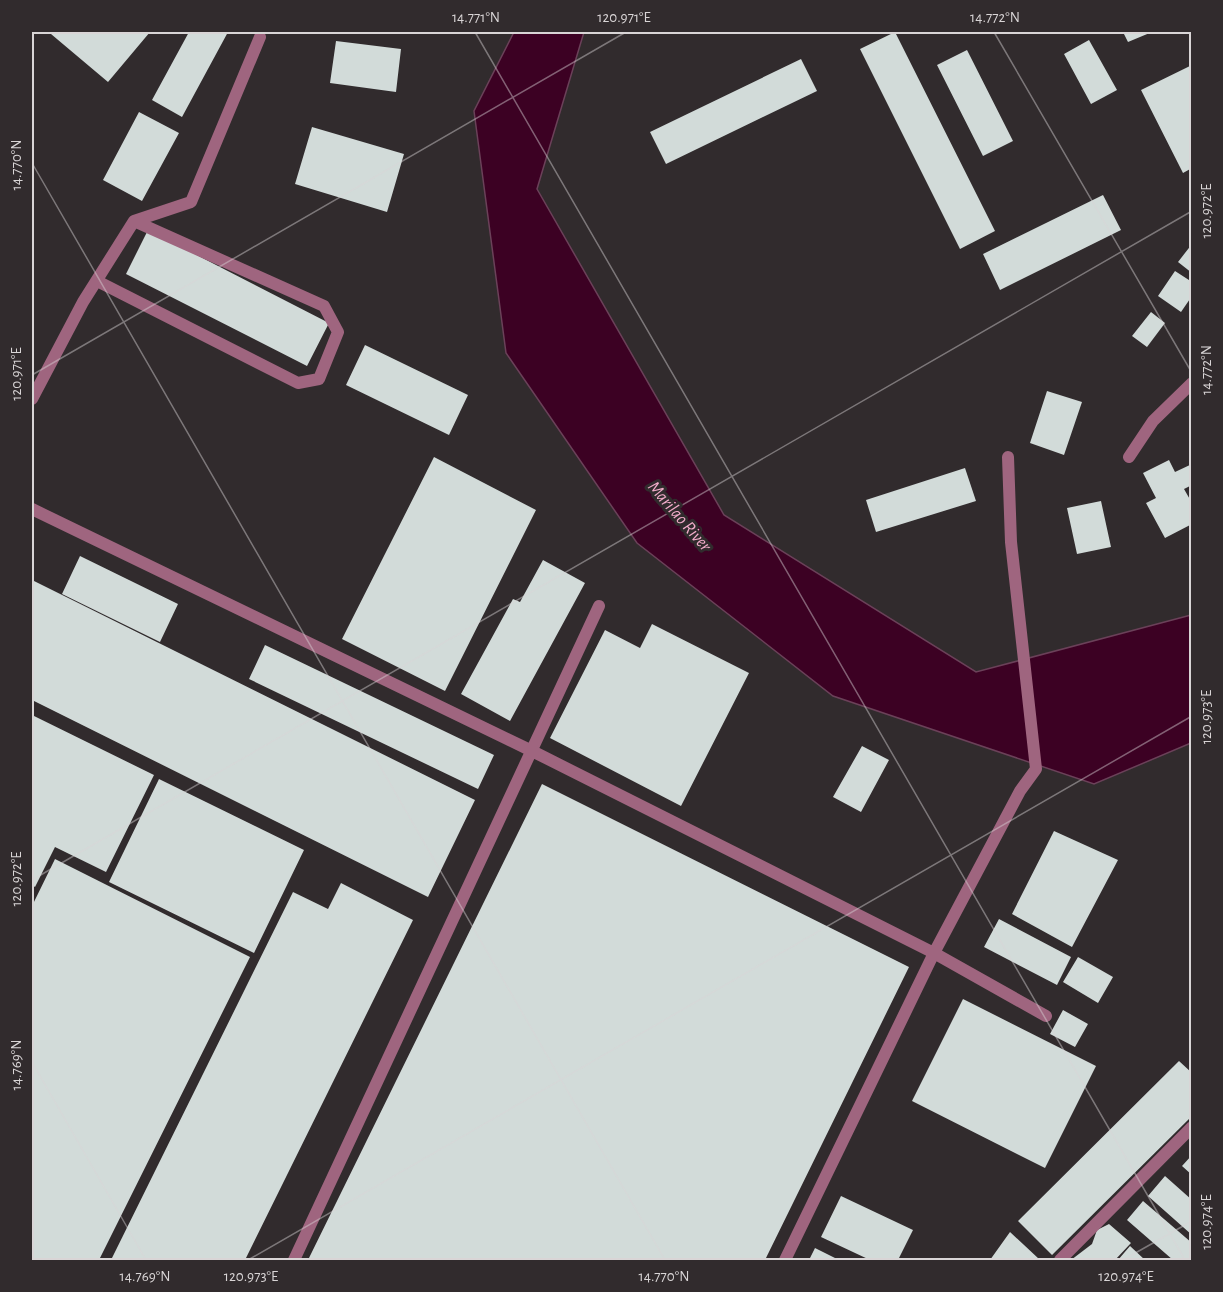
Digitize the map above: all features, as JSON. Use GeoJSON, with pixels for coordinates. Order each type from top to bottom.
{"type":"FeatureCollection","features":[{"type":"Feature","properties":{"kind":"street"},"geometry":{"type":"LineString","coordinates":[[32,399],[83,302],[134,220],[191,202],[260,37]]}},
{"type":"Feature","properties":{"kind":"street"},"geometry":{"type":"LineString","coordinates":[[97,281],[298,383],[319,379],[338,332],[324,306],[134,220]]}},
{"type":"Feature","properties":{"kind":"street"},"geometry":{"type":"LineString","coordinates":[[1129,457],[1153,421],[1191,382]]}},
{"type":"Feature","properties":{"kind":"street"},"geometry":{"type":"LineString","coordinates":[[784,1260],[934,953],[1020,791],[1036,768],[1011,542],[1008,458]]}},
{"type":"Feature","properties":{"kind":"street"},"geometry":{"type":"LineString","coordinates":[[32,509],[532,751],[934,953],[1046,1016]]}},
{"type":"Feature","properties":{"kind":"street"},"geometry":{"type":"LineString","coordinates":[[294,1260],[599,606]]}},
{"type":"Feature","properties":{"kind":"street"},"geometry":{"type":"LineString","coordinates":[[1060,1260],[1191,1127]]}},
{"type":"Feature","properties":{"kind":"water","name":"Marilao River"},"geometry":{"type":"Polygon","coordinates":[[[514,32],[584,32],[537,189],[724,515],[976,672],[1191,615],[1191,743],[1094,784],[833,696],[637,543],[506,353],[474,111],[514,32]]]}},
{"type":"Feature","properties":{"kind":"building"},"geometry":{"type":"Polygon","coordinates":[[[53,32],[150,32],[108,82],[51,34],[53,32]]]}},
{"type":"Feature","properties":{"kind":"building"},"geometry":{"type":"Polygon","coordinates":[[[189,32],[228,32],[182,117],[152,100],[189,32]]]}},
{"type":"Feature","properties":{"kind":"building"},"geometry":{"type":"Polygon","coordinates":[[[895,32],[995,231],[960,249],[860,49],[895,32]]]}},
{"type":"Feature","properties":{"kind":"building"},"geometry":{"type":"Polygon","coordinates":[[[1123,32],[1152,32],[1128,42],[1123,32]]]}},
{"type":"Feature","properties":{"kind":"building"},"geometry":{"type":"Polygon","coordinates":[[[1089,40],[1117,90],[1091,104],[1064,54],[1089,40]]]}},
{"type":"Feature","properties":{"kind":"building"},"geometry":{"type":"Polygon","coordinates":[[[336,41],[401,49],[396,92],[330,83],[336,41]]]}},
{"type":"Feature","properties":{"kind":"building"},"geometry":{"type":"Polygon","coordinates":[[[967,50],[1013,141],[983,156],[937,65],[967,50]]]}},
{"type":"Feature","properties":{"kind":"building"},"geometry":{"type":"Polygon","coordinates":[[[801,59],[817,91],[666,164],[650,132],[801,59]]]}},
{"type":"Feature","properties":{"kind":"building"},"geometry":{"type":"Polygon","coordinates":[[[1192,65],[1192,168],[1183,173],[1141,90],[1192,65]]]}},
{"type":"Feature","properties":{"kind":"building"},"geometry":{"type":"Polygon","coordinates":[[[139,112],[179,133],[142,201],[103,180],[139,112]]]}},
{"type":"Feature","properties":{"kind":"building"},"geometry":{"type":"Polygon","coordinates":[[[312,127],[404,154],[387,212],[295,184],[312,127]]]}},
{"type":"Feature","properties":{"kind":"building"},"geometry":{"type":"Polygon","coordinates":[[[1103,195],[1121,230],[1000,290],[983,254],[1103,195]]]}},
{"type":"Feature","properties":{"kind":"building"},"geometry":{"type":"Polygon","coordinates":[[[148,230],[329,323],[307,366],[126,274],[148,230]]]}},
{"type":"Feature","properties":{"kind":"building"},"geometry":{"type":"Polygon","coordinates":[[[1192,244],[1192,273],[1178,262],[1192,244]]]}},
{"type":"Feature","properties":{"kind":"building"},"geometry":{"type":"Polygon","coordinates":[[[1175,271],[1192,282],[1192,296],[1181,312],[1158,296],[1175,271]]]}},
{"type":"Feature","properties":{"kind":"building"},"geometry":{"type":"Polygon","coordinates":[[[1151,312],[1165,323],[1147,347],[1132,336],[1151,312]]]}},
{"type":"Feature","properties":{"kind":"building"},"geometry":{"type":"Polygon","coordinates":[[[365,345],[468,395],[449,435],[346,385],[365,345]]]}},
{"type":"Feature","properties":{"kind":"building"},"geometry":{"type":"Polygon","coordinates":[[[1047,391],[1082,402],[1064,455],[1030,443],[1047,391]]]}},
{"type":"Feature","properties":{"kind":"building"},"geometry":{"type":"Polygon","coordinates":[[[434,457],[536,510],[445,691],[342,639],[434,457]]]}},
{"type":"Feature","properties":{"kind":"building"},"geometry":{"type":"Polygon","coordinates":[[[1169,460],[1175,472],[1192,464],[1192,485],[1184,489],[1192,503],[1192,524],[1165,538],[1146,503],[1156,498],[1143,473],[1169,460]]]}},
{"type":"Feature","properties":{"kind":"building"},"geometry":{"type":"Polygon","coordinates":[[[965,468],[976,501],[876,532],[866,500],[965,468]]]}},
{"type":"Feature","properties":{"kind":"building"},"geometry":{"type":"Polygon","coordinates":[[[1101,501],[1111,547],[1077,554],[1067,508],[1101,501]]]}},
{"type":"Feature","properties":{"kind":"building"},"geometry":{"type":"Polygon","coordinates":[[[80,556],[178,604],[160,642],[62,594],[80,556]]]}},
{"type":"Feature","properties":{"kind":"building"},"geometry":{"type":"Polygon","coordinates":[[[543,560],[585,583],[510,721],[461,694],[513,599],[520,602],[543,560]]]}},
{"type":"Feature","properties":{"kind":"building"},"geometry":{"type":"Polygon","coordinates":[[[32,580],[475,800],[428,897],[32,700],[32,580]]]}},
{"type":"Feature","properties":{"kind":"building"},"geometry":{"type":"Polygon","coordinates":[[[652,624],[749,673],[681,806],[550,738],[605,630],[640,648],[652,624]]]}},
{"type":"Feature","properties":{"kind":"building"},"geometry":{"type":"Polygon","coordinates":[[[265,645],[494,755],[478,789],[249,679],[265,645]]]}},
{"type":"Feature","properties":{"kind":"building"},"geometry":{"type":"Polygon","coordinates":[[[32,715],[154,775],[106,872],[55,847],[35,887],[32,885],[32,715]]]}},
{"type":"Feature","properties":{"kind":"building"},"geometry":{"type":"Polygon","coordinates":[[[862,746],[889,760],[861,812],[833,797],[862,746]]]}},
{"type":"Feature","properties":{"kind":"building"},"geometry":{"type":"Polygon","coordinates":[[[159,779],[304,850],[254,953],[109,882],[159,779]]]}},
{"type":"Feature","properties":{"kind":"building"},"geometry":{"type":"Polygon","coordinates":[[[542,784],[909,967],[765,1260],[308,1260],[542,784]]]}},
{"type":"Feature","properties":{"kind":"building"},"geometry":{"type":"Polygon","coordinates":[[[1054,831],[1118,860],[1072,947],[1012,914],[1054,831]]]}},
{"type":"Feature","properties":{"kind":"building"},"geometry":{"type":"Polygon","coordinates":[[[55,859],[250,957],[99,1260],[32,1260],[32,906],[55,859]]]}},
{"type":"Feature","properties":{"kind":"building"},"geometry":{"type":"Polygon","coordinates":[[[341,883],[413,920],[245,1260],[111,1260],[293,892],[328,909],[341,883]]]}},
{"type":"Feature","properties":{"kind":"building"},"geometry":{"type":"Polygon","coordinates":[[[999,919],[1071,957],[1057,985],[984,947],[999,919]]]}},
{"type":"Feature","properties":{"kind":"building"},"geometry":{"type":"Polygon","coordinates":[[[1078,957],[1113,977],[1098,1003],[1063,982],[1078,957]]]}},
{"type":"Feature","properties":{"kind":"building"},"geometry":{"type":"Polygon","coordinates":[[[963,999],[1096,1066],[1045,1168],[912,1101],[963,999]]]}},
{"type":"Feature","properties":{"kind":"building"},"geometry":{"type":"Polygon","coordinates":[[[1063,1010],[1088,1024],[1075,1047],[1050,1034],[1063,1010]]]}},
{"type":"Feature","properties":{"kind":"building"},"geometry":{"type":"Polygon","coordinates":[[[1179,1061],[1192,1073],[1192,1116],[1052,1255],[1018,1221],[1179,1061]]]}},
{"type":"Feature","properties":{"kind":"building"},"geometry":{"type":"Polygon","coordinates":[[[1192,1155],[1192,1175],[1182,1166],[1192,1155]]]}},
{"type":"Feature","properties":{"kind":"building"},"geometry":{"type":"Polygon","coordinates":[[[1165,1176],[1192,1200],[1192,1235],[1148,1196],[1165,1176]]]}},
{"type":"Feature","properties":{"kind":"building"},"geometry":{"type":"Polygon","coordinates":[[[841,1196],[913,1230],[898,1260],[870,1260],[821,1237],[841,1196]]]}},
{"type":"Feature","properties":{"kind":"building"},"geometry":{"type":"Polygon","coordinates":[[[1143,1201],[1192,1243],[1192,1260],[1173,1260],[1127,1220],[1143,1201]]]}},
{"type":"Feature","properties":{"kind":"building"},"geometry":{"type":"Polygon","coordinates":[[[1109,1224],[1131,1243],[1115,1260],[1071,1260],[1092,1244],[1097,1230],[1109,1224]]]}},
{"type":"Feature","properties":{"kind":"building"},"geometry":{"type":"Polygon","coordinates":[[[1010,1232],[1039,1259],[990,1260],[1010,1232]]]}},
{"type":"Feature","properties":{"kind":"building"},"geometry":{"type":"Polygon","coordinates":[[[1130,1246],[1145,1260],[1118,1260],[1130,1246]]]}},
{"type":"Feature","properties":{"kind":"building"},"geometry":{"type":"Polygon","coordinates":[[[815,1248],[839,1260],[809,1260],[815,1248]]]}}]}
